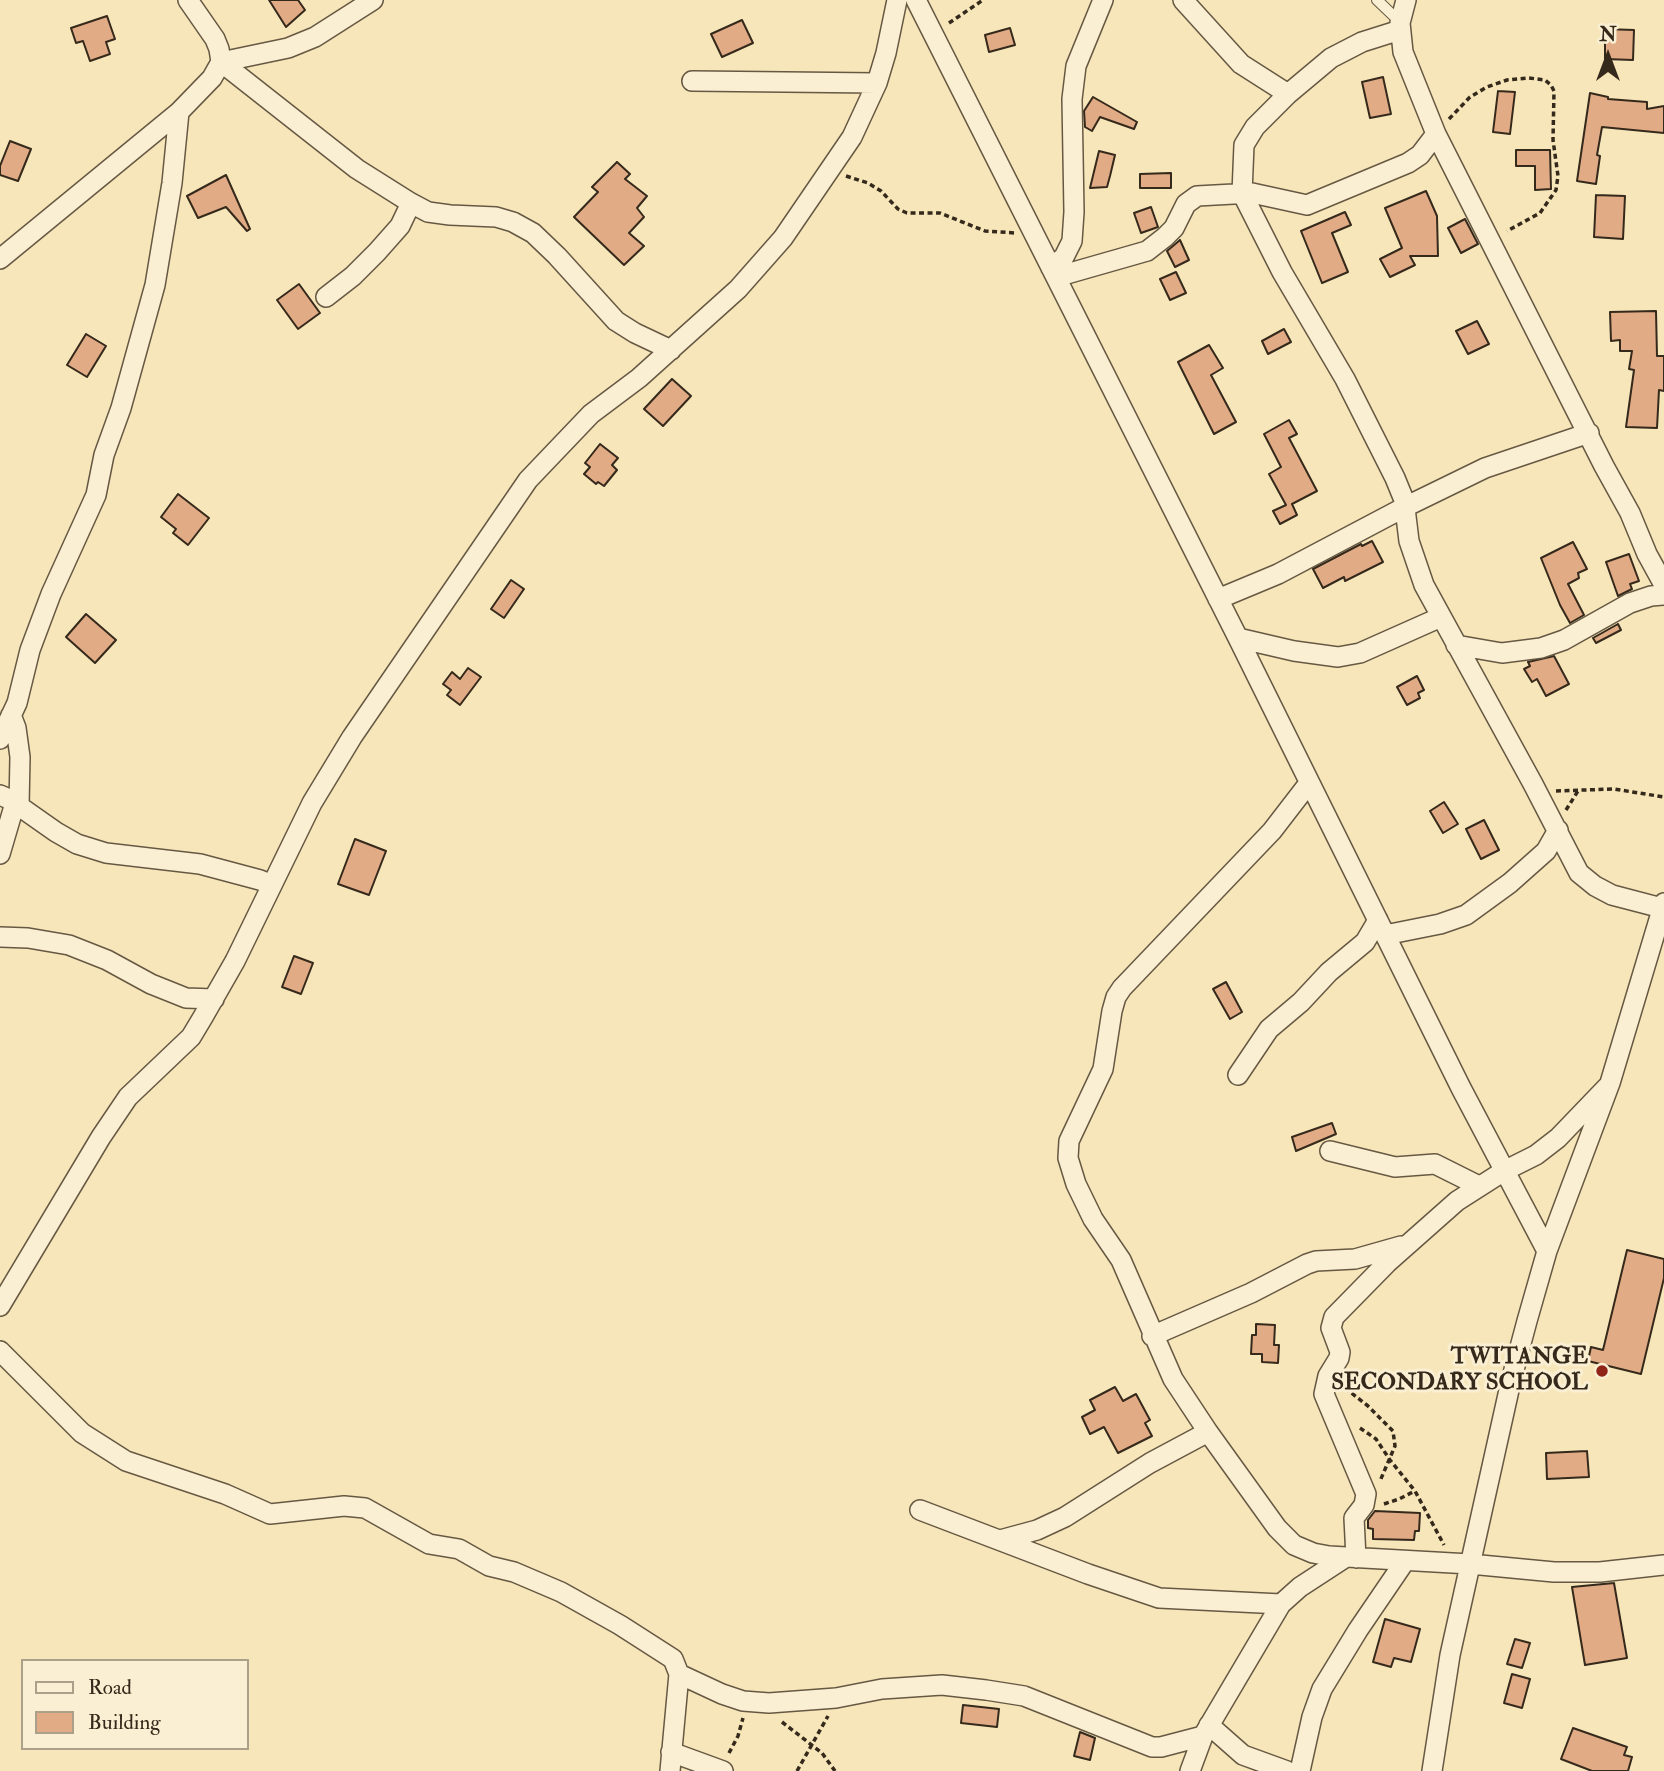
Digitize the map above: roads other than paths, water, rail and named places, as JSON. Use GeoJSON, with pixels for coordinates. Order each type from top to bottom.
{"type":"FeatureCollection","features":[{"type":"Feature","properties":{"kind":"street"},"geometry":{"type":"LineString","coordinates":[[188,0],[215,39],[221,62],[357,169],[428,212],[496,217],[513,222],[533,233],[616,321],[671,350]]}},
{"type":"Feature","properties":{"kind":"street"},"geometry":{"type":"LineString","coordinates":[[0,258],[179,111],[212,78],[221,62],[288,48],[315,37],[373,0]]}},
{"type":"Feature","properties":{"kind":"street"},"geometry":{"type":"LineString","coordinates":[[0,1306],[101,1137],[128,1097],[191,1037],[235,961],[312,803],[352,737],[528,480],[591,414],[671,350],[738,289],[783,238],[852,137],[877,83],[897,0]]}},
{"type":"Feature","properties":{"kind":"street"},"geometry":{"type":"LineString","coordinates":[[916,0],[1504,1171],[1547,1251]]}},
{"type":"Feature","properties":{"kind":"street"},"geometry":{"type":"LineString","coordinates":[[1054,273],[1072,241],[1072,99],[1076,65],[1103,0]]}},
{"type":"Feature","properties":{"kind":"street"},"geometry":{"type":"LineString","coordinates":[[1183,0],[1241,64],[1288,94]]}},
{"type":"Feature","properties":{"kind":"street"},"geometry":{"type":"LineString","coordinates":[[1406,0],[1400,26],[1403,52],[1436,134],[1630,513],[1647,554],[1664,585]]}},
{"type":"Feature","properties":{"kind":"street"},"geometry":{"type":"LineString","coordinates":[[1400,26],[1331,58],[1288,94],[1248,137],[1242,159],[1242,193],[1282,272],[1345,379],[1395,478],[1405,507],[1415,563],[1441,617],[1534,784],[1579,873],[1612,895],[1663,906],[1610,1083],[1547,1251],[1511,1381],[1499,1443],[1462,1564],[1432,1771]]}},
{"type":"Feature","properties":{"kind":"street"},"geometry":{"type":"LineString","coordinates":[[692,81],[877,83]]}},
{"type":"Feature","properties":{"kind":"street"},"geometry":{"type":"LineString","coordinates":[[0,739],[17,703],[30,650],[51,594],[96,495],[104,455],[121,408],[148,310],[165,232],[179,111]]}},
{"type":"Feature","properties":{"kind":"street"},"geometry":{"type":"LineString","coordinates":[[1054,273],[1147,251],[1174,228],[1191,199],[1197,196],[1242,193],[1307,205],[1319,202],[1408,163],[1420,155],[1436,134]]}},
{"type":"Feature","properties":{"kind":"street"},"geometry":{"type":"LineString","coordinates":[[326,297],[353,276],[377,252],[400,226],[411,203]]}},
{"type":"Feature","properties":{"kind":"street"},"geometry":{"type":"LineString","coordinates":[[1218,599],[1290,568],[1485,468],[1588,433]]}},
{"type":"Feature","properties":{"kind":"street"},"geometry":{"type":"LineString","coordinates":[[1456,645],[1502,653],[1541,648],[1564,640],[1630,603],[1664,595]]}},
{"type":"Feature","properties":{"kind":"street"},"geometry":{"type":"LineString","coordinates":[[1238,638],[1294,651],[1338,657],[1360,653],[1441,617]]}},
{"type":"Feature","properties":{"kind":"street"},"geometry":{"type":"LineString","coordinates":[[0,854],[20,757],[16,728],[11,715]]}},
{"type":"Feature","properties":{"kind":"street"},"geometry":{"type":"LineString","coordinates":[[1309,783],[1272,831],[1122,988],[1112,1011],[1103,1069],[1069,1141],[1068,1158],[1076,1184],[1093,1219],[1121,1260],[1173,1379],[1208,1433],[1278,1528],[1294,1545],[1313,1553],[1351,1558],[1554,1572],[1588,1572],[1664,1565]]}},
{"type":"Feature","properties":{"kind":"street"},"geometry":{"type":"LineString","coordinates":[[11,801],[77,844],[106,853],[200,864],[272,885]]}},
{"type":"Feature","properties":{"kind":"street"},"geometry":{"type":"LineString","coordinates":[[1238,1075],[1269,1029],[1301,1002],[1329,972],[1382,927],[1440,924],[1466,915],[1510,883],[1546,851],[1558,830]]}},
{"type":"Feature","properties":{"kind":"street"},"geometry":{"type":"LineString","coordinates":[[0,937],[29,938],[69,945],[186,998],[214,999]]}},
{"type":"Feature","properties":{"kind":"street"},"geometry":{"type":"LineString","coordinates":[[1351,1558],[1354,1518],[1364,1505],[1366,1494],[1324,1394],[1328,1376],[1340,1352],[1331,1328],[1334,1317],[1408,1244],[1457,1201],[1504,1171],[1536,1155],[1558,1138],[1610,1083]]}},
{"type":"Feature","properties":{"kind":"street"},"geometry":{"type":"LineString","coordinates":[[1330,1151],[1395,1167],[1435,1164],[1479,1186]]}},
{"type":"Feature","properties":{"kind":"street"},"geometry":{"type":"LineString","coordinates":[[1153,1336],[1251,1293],[1307,1264],[1355,1259],[1408,1244]]}},
{"type":"Feature","properties":{"kind":"street"},"geometry":{"type":"LineString","coordinates":[[0,1351],[82,1433],[126,1461],[225,1494],[270,1514],[344,1506],[365,1508],[429,1544],[458,1549],[489,1566],[514,1572],[561,1591],[620,1625],[673,1659],[679,1674],[671,1762],[722,1771]]}},
{"type":"Feature","properties":{"kind":"street"},"geometry":{"type":"LineString","coordinates":[[999,1540],[1037,1531],[1065,1517],[1150,1464],[1208,1433]]}},
{"type":"Feature","properties":{"kind":"street"},"geometry":{"type":"LineString","coordinates":[[920,1510],[1159,1598],[1281,1604]]}},
{"type":"Feature","properties":{"kind":"street"},"geometry":{"type":"LineString","coordinates":[[1190,1771],[1206,1731],[1281,1604],[1300,1587],[1351,1558]]}},
{"type":"Feature","properties":{"kind":"street"},"geometry":{"type":"LineString","coordinates":[[1300,1771],[1312,1717],[1322,1689],[1405,1561]]}},
{"type":"Feature","properties":{"kind":"street"},"geometry":{"type":"LineString","coordinates":[[679,1674],[743,1701],[769,1703],[836,1698],[882,1689],[930,1686],[986,1689],[1024,1696],[1152,1747],[1161,1747],[1206,1731]]}},
{"type":"Feature","properties":{"kind":"street"},"geometry":{"type":"LineString","coordinates":[[1206,1731],[1243,1755],[1287,1771]]}},
{"type":"Feature","properties":{"kind":"lane"},"geometry":{"type":"LineString","coordinates":[[1377,0],[1400,26]]}},
{"type":"Feature","properties":{"kind":"place","name":"TWITANGE SECONDARY SCHOOL"},"geometry":{"type":"Point","coordinates":[1602,1371]}}]}
